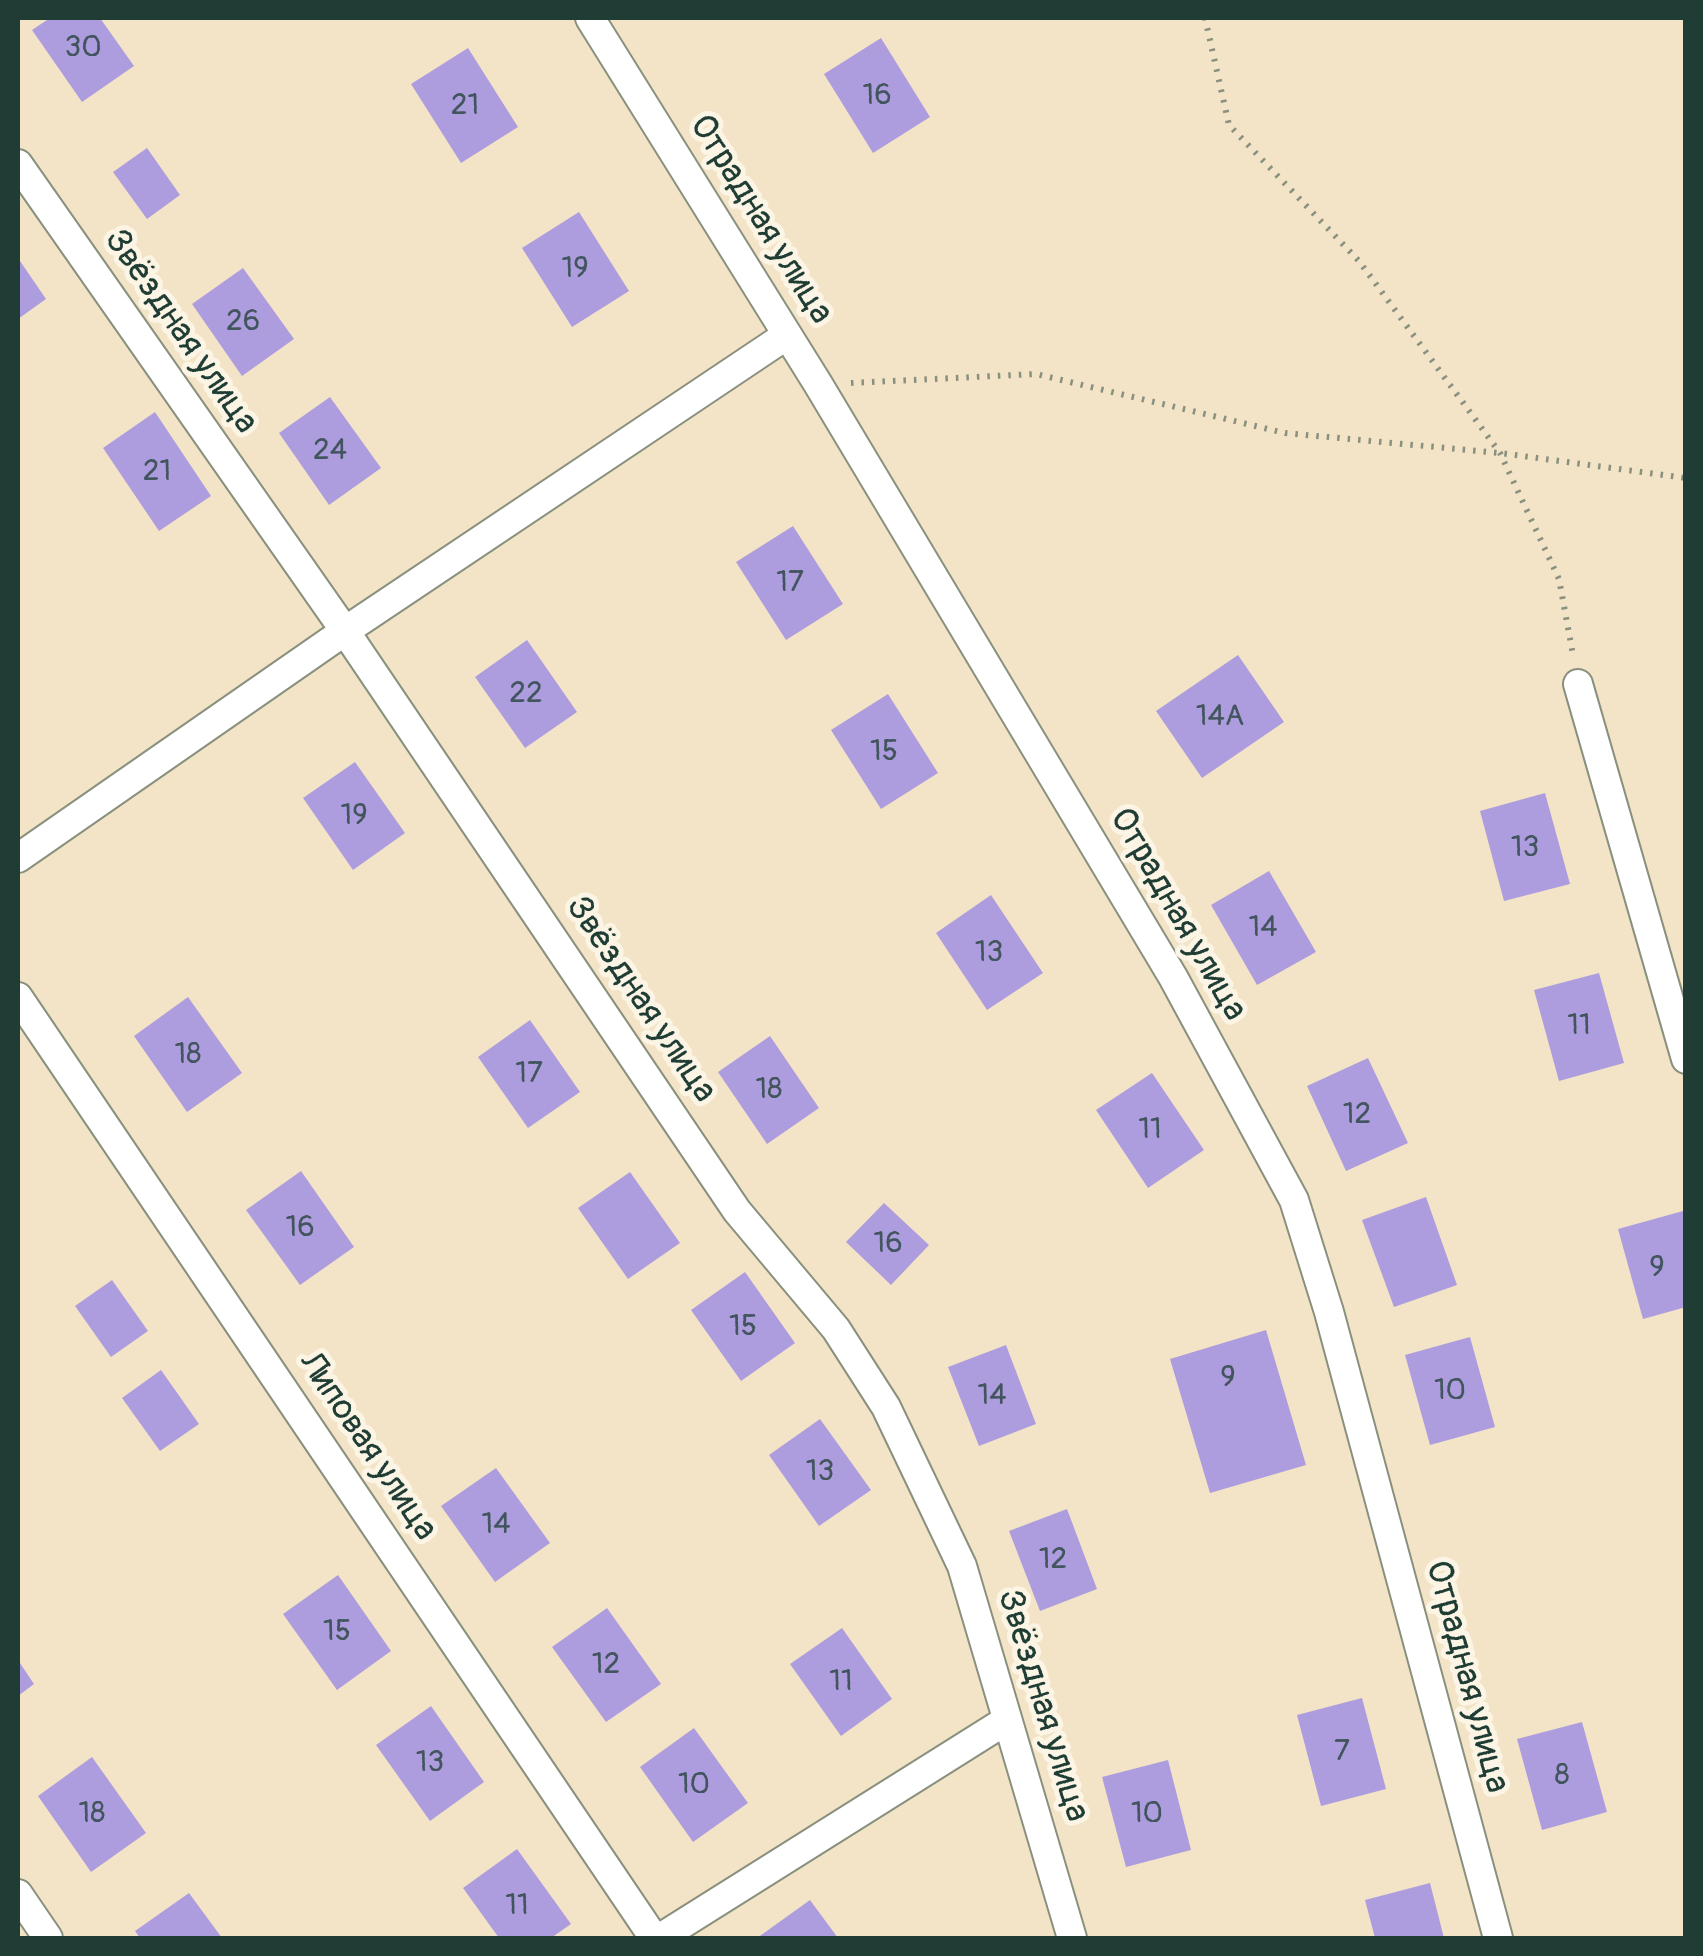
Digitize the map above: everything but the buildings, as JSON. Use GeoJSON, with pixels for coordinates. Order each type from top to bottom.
{"type":"FeatureCollection","features":[{"type":"Feature","properties":{"kind":"street","name":"Отрадная улица"},"geometry":{"type":"LineString","coordinates":[[590,18],[818,384],[1173,977],[1294,1200],[1329,1312],[1498,1938]]}},
{"type":"Feature","properties":{"kind":"street","name":"Звёздная улица"},"geometry":{"type":"LineString","coordinates":[[18,164],[345,631],[737,1212],[836,1329],[886,1408],[962,1566],[1072,1938]]}},
{"type":"Feature","properties":{"kind":"street"},"geometry":{"type":"LineString","coordinates":[[18,858],[345,631],[788,335]]}},
{"type":"Feature","properties":{"kind":"street"},"geometry":{"type":"LineString","coordinates":[[1578,684],[1686,1059]]}},
{"type":"Feature","properties":{"kind":"street","name":"Липовая улица"},"geometry":{"type":"LineString","coordinates":[[18,997],[657,1938]]}},
{"type":"Feature","properties":{"kind":"street"},"geometry":{"type":"LineString","coordinates":[[657,1938],[1007,1720]]}},
{"type":"Feature","properties":{"kind":"street"},"geometry":{"type":"LineString","coordinates":[[18,1894],[48,1938]]}},
{"type":"Feature","properties":{"kind":"path"},"geometry":{"type":"LineString","coordinates":[[1204,18],[1230,125],[1359,261],[1500,453],[1558,580],[1578,684]]}},
{"type":"Feature","properties":{"kind":"path"},"geometry":{"type":"LineString","coordinates":[[818,384],[1036,374],[1285,433],[1500,453],[1686,478]]}}]}
